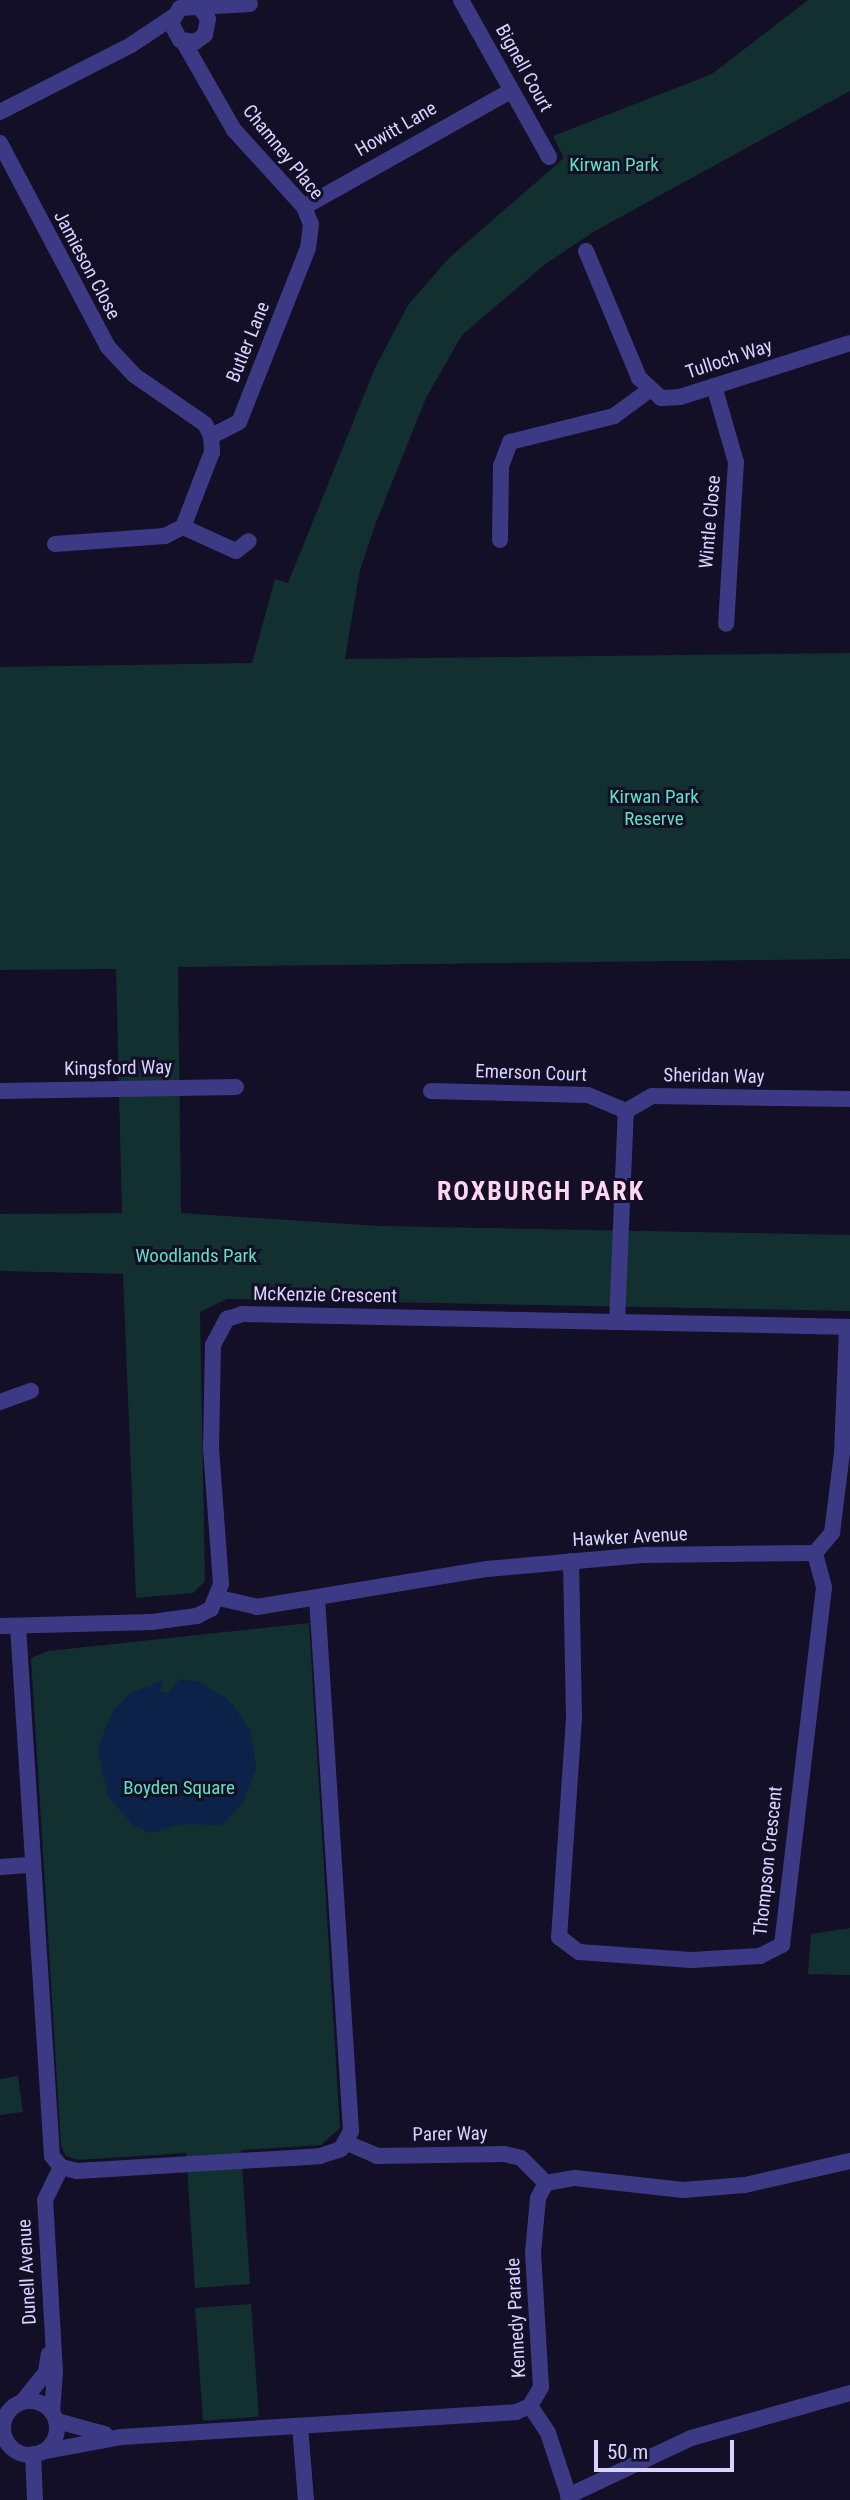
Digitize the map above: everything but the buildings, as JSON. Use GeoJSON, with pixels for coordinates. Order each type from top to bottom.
{"type":"FeatureCollection","features":[{"type":"Feature","properties":{"kind":"street","name":"Bignell Court"},"geometry":{"type":"LineString","coordinates":[[461,0],[549,157]]}},
{"type":"Feature","properties":{"kind":"street"},"geometry":{"type":"LineString","coordinates":[[0,112],[131,45],[175,10],[197,5],[255,2]]}},
{"type":"Feature","properties":{"kind":"street"},"geometry":{"type":"LineString","coordinates":[[131,45],[181,41],[206,33],[255,2]]}},
{"type":"Feature","properties":{"kind":"street","name":"Chamney Place"},"geometry":{"type":"LineString","coordinates":[[197,5],[206,33],[210,85]]}},
{"type":"Feature","properties":{"kind":"street","name":"Chamney Place"},"geometry":{"type":"LineString","coordinates":[[175,10],[172,30],[210,85],[234,130],[304,207],[311,223],[308,248]]}},
{"type":"Feature","properties":{"kind":"street","name":"Howitt Lane"},"geometry":{"type":"LineString","coordinates":[[304,207],[511,92]]}},
{"type":"Feature","properties":{"kind":"street","name":"Jamieson Close"},"geometry":{"type":"LineString","coordinates":[[0,143],[108,347],[144,383],[205,424],[211,436]]}},
{"type":"Feature","properties":{"kind":"street","name":"Butler Lane"},"geometry":{"type":"LineString","coordinates":[[211,436],[239,422],[308,248]]}},
{"type":"Feature","properties":{"kind":"street"},"geometry":{"type":"LineString","coordinates":[[500,540],[501,466],[510,442],[614,416],[648,391],[586,251]]}},
{"type":"Feature","properties":{"kind":"street","name":"Tulloch Way"},"geometry":{"type":"LineString","coordinates":[[648,391],[680,397],[850,343]]}},
{"type":"Feature","properties":{"kind":"street","name":"Wintle Close"},"geometry":{"type":"LineString","coordinates":[[714,386],[736,462],[726,624]]}},
{"type":"Feature","properties":{"kind":"street"},"geometry":{"type":"LineString","coordinates":[[55,544],[165,536],[183,527],[212,452],[211,436]]}},
{"type":"Feature","properties":{"kind":"street"},"geometry":{"type":"LineString","coordinates":[[183,527],[236,551],[249,541]]}},
{"type":"Feature","properties":{"kind":"street","name":"Kingsford Way"},"geometry":{"type":"LineString","coordinates":[[0,1091],[236,1087]]}},
{"type":"Feature","properties":{"kind":"street","name":"Emerson Court"},"geometry":{"type":"LineString","coordinates":[[431,1091],[588,1095],[626,1111]]}},
{"type":"Feature","properties":{"kind":"street","name":"Sheridan Way"},"geometry":{"type":"LineString","coordinates":[[626,1111],[652,1096],[850,1099]]}},
{"type":"Feature","properties":{"kind":"street"},"geometry":{"type":"LineString","coordinates":[[617,1322],[626,1111]]}},
{"type":"Feature","properties":{"kind":"street","name":"McKenzie Crescent"},"geometry":{"type":"LineString","coordinates":[[219,1598],[213,1345],[227,1319],[242,1314],[848,1327]]}},
{"type":"Feature","properties":{"kind":"street"},"geometry":{"type":"LineString","coordinates":[[815,1553],[826,1545],[833,1520],[846,1407],[848,1327]]}},
{"type":"Feature","properties":{"kind":"street"},"geometry":{"type":"LineString","coordinates":[[0,1402],[31,1391]]}},
{"type":"Feature","properties":{"kind":"street","name":"Hawker Avenue"},"geometry":{"type":"LineString","coordinates":[[219,1598],[257,1608],[487,1569],[571,1561],[815,1553]]}},
{"type":"Feature","properties":{"kind":"street","name":"Thompson Crescent"},"geometry":{"type":"LineString","coordinates":[[571,1561],[574,1705],[559,1937],[579,1952],[691,1960],[760,1956],[782,1945],[824,1587],[815,1553]]}},
{"type":"Feature","properties":{"kind":"street"},"geometry":{"type":"LineString","coordinates":[[0,1626],[197,1616],[219,1598]]}},
{"type":"Feature","properties":{"kind":"street"},"geometry":{"type":"LineString","coordinates":[[19,1626],[48,2142],[61,2167],[77,2171],[320,2156],[347,2143],[351,2115],[317,1598]]}},
{"type":"Feature","properties":{"kind":"street"},"geometry":{"type":"LineString","coordinates":[[0,1867],[32,1865]]}},
{"type":"Feature","properties":{"kind":"street","name":"Parer Way"},"geometry":{"type":"LineString","coordinates":[[347,2143],[377,2156],[512,2156],[546,2183]]}},
{"type":"Feature","properties":{"kind":"street"},"geometry":{"type":"LineString","coordinates":[[824,2170],[850,2161]]}},
{"type":"Feature","properties":{"kind":"street","name":"Dunell Avenue"},"geometry":{"type":"LineString","coordinates":[[54,2417],[45,2200],[61,2167]]}},
{"type":"Feature","properties":{"kind":"street"},"geometry":{"type":"LineString","coordinates":[[546,2183],[575,2178],[683,2190],[824,2170],[850,2169]]}},
{"type":"Feature","properties":{"kind":"street","name":"Kennedy Parade"},"geometry":{"type":"LineString","coordinates":[[37,2453],[121,2437],[506,2414],[530,2406],[541,2387],[533,2253],[538,2198],[546,2183]]}},
{"type":"Feature","properties":{"kind":"street","name":"Dunell Avenue"},"geometry":{"type":"LineString","coordinates":[[13,2403],[46,2372],[52,2336]]}},
{"type":"Feature","properties":{"kind":"street"},"geometry":{"type":"LineString","coordinates":[[530,2406],[548,2433],[569,2498],[691,2438],[850,2393]]}},
{"type":"Feature","properties":{"kind":"street"},"geometry":{"type":"LineString","coordinates":[[39,2402],[54,2417],[53,2443],[37,2453],[16,2450],[2,2433],[5,2418],[13,2403],[39,2402]]}},
{"type":"Feature","properties":{"kind":"street","name":"Kennedy Parade"},"geometry":{"type":"LineString","coordinates":[[54,2417],[121,2437]]}},
{"type":"Feature","properties":{"kind":"street"},"geometry":{"type":"LineString","coordinates":[[300,2426],[306,2500]]}},
{"type":"Feature","properties":{"kind":"street"},"geometry":{"type":"LineString","coordinates":[[34,2500],[37,2453]]}},
{"type":"Feature","properties":{"kind":"green space","name":"Kirwan Park Reserve"},"geometry":{"type":"Polygon","coordinates":[[[808,0],[850,0],[850,91],[595,231],[544,265],[462,335],[426,398],[375,525],[360,570],[345,659],[850,653],[850,959],[178,967],[181,1213],[380,1226],[850,1235],[850,1311],[227,1299],[200,1312],[205,1581],[193,1593],[136,1598],[123,1274],[0,1271],[0,1214],[122,1213],[116,969],[0,970],[0,667],[252,663],[275,579],[288,583],[375,368],[408,305],[449,258],[564,158],[553,136],[712,74],[808,0]]]}},
{"type":"Feature","properties":{"kind":"green space","name":"Boyden Square"},"geometry":{"type":"Polygon","coordinates":[[[309,1623],[340,2128],[321,2145],[241,2150],[250,2284],[195,2288],[186,2153],[78,2160],[66,2156],[61,2146],[31,1658],[48,1651],[309,1623]]]}},
{"type":"Feature","properties":{"kind":"green space"},"geometry":{"type":"Polygon","coordinates":[[[850,1928],[850,1975],[808,1974],[811,1934],[850,1928]]]}},
{"type":"Feature","properties":{"kind":"green space"},"geometry":{"type":"Polygon","coordinates":[[[18,2076],[23,2112],[0,2115],[0,2079],[18,2076]]]}},
{"type":"Feature","properties":{"kind":"green space"},"geometry":{"type":"Polygon","coordinates":[[[251,2304],[259,2417],[203,2421],[195,2308],[251,2304]]]}},
{"type":"Feature","properties":{"kind":"water"},"geometry":{"type":"Polygon","coordinates":[[[180,1679],[199,1682],[229,1700],[251,1731],[256,1768],[243,1803],[221,1825],[182,1824],[151,1833],[133,1825],[107,1795],[98,1748],[113,1710],[132,1692],[162,1681],[161,1692],[168,1693],[180,1679]]]}},
{"type":"Feature","properties":{"kind":"district","name":"ROXBURGH PARK"},"geometry":{"type":"Point","coordinates":[541,1192]}},
{"type":"Feature","properties":{"kind":"park label","name":"Kirwan Park"},"geometry":{"type":"Point","coordinates":[614,165]}},
{"type":"Feature","properties":{"kind":"park label","name":"Woodlands Park"},"geometry":{"type":"Point","coordinates":[196,1256]}}]}
